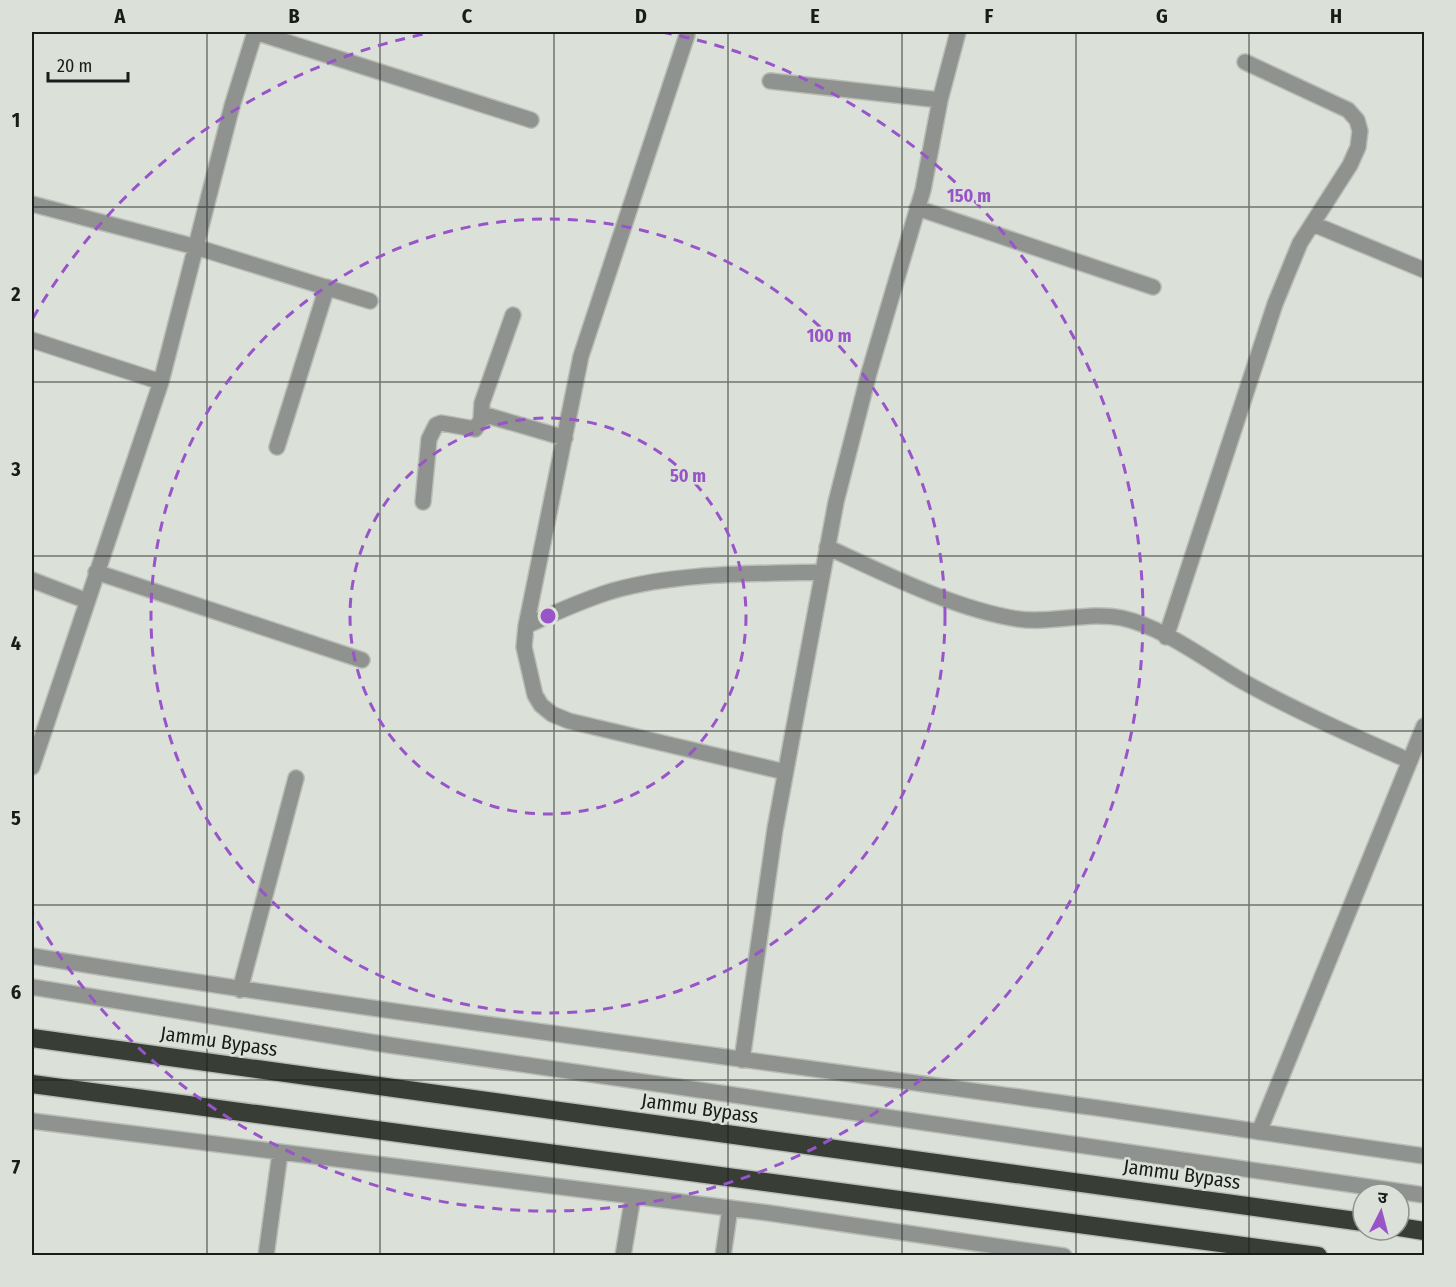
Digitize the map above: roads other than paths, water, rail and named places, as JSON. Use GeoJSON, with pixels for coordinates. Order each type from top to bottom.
{"type":"FeatureCollection","features":[{"type":"Feature","properties":{"kind":"highway","name":"Jammu Bypass"},"geometry":{"type":"LineString","coordinates":[[32,1038],[1351,1220]]}},
{"type":"Feature","properties":{"kind":"highway"},"geometry":{"type":"LineString","coordinates":[[32,1084],[1318,1256]]}},
{"type":"Feature","properties":{"kind":"street"},"geometry":{"type":"LineString","coordinates":[[32,767],[161,382],[232,106],[255,32],[531,120]]}},
{"type":"Feature","properties":{"kind":"street"},"geometry":{"type":"LineString","coordinates":[[742,1060],[785,772],[836,502],[869,373],[918,208],[940,100],[958,32]]}},
{"type":"Feature","properties":{"kind":"street"},"geometry":{"type":"LineString","coordinates":[[687,35],[581,356],[526,626],[524,646],[529,675],[541,705],[552,714],[569,721],[785,772]]}},
{"type":"Feature","properties":{"kind":"street"},"geometry":{"type":"LineString","coordinates":[[1166,637],[1275,304],[1300,243],[1354,156],[1360,131],[1357,120],[1334,102],[1245,62]]}},
{"type":"Feature","properties":{"kind":"street"},"geometry":{"type":"LineString","coordinates":[[770,81],[940,100]]}},
{"type":"Feature","properties":{"kind":"street"},"geometry":{"type":"LineString","coordinates":[[32,204],[196,247],[370,301]]}},
{"type":"Feature","properties":{"kind":"street"},"geometry":{"type":"LineString","coordinates":[[918,208],[1153,287]]}},
{"type":"Feature","properties":{"kind":"street"},"geometry":{"type":"LineString","coordinates":[[1313,224],[1425,270]]}},
{"type":"Feature","properties":{"kind":"street"},"geometry":{"type":"LineString","coordinates":[[277,447],[327,287]]}},
{"type":"Feature","properties":{"kind":"street"},"geometry":{"type":"LineString","coordinates":[[481,420],[482,403],[513,315]]}},
{"type":"Feature","properties":{"kind":"street"},"geometry":{"type":"LineString","coordinates":[[32,340],[161,382]]}},
{"type":"Feature","properties":{"kind":"street"},"geometry":{"type":"LineString","coordinates":[[423,502],[432,431],[441,423],[475,429],[485,416],[495,417],[565,438]]}},
{"type":"Feature","properties":{"kind":"street"},"geometry":{"type":"LineString","coordinates":[[827,547],[916,587],[997,615],[1035,621],[1121,618],[1166,637],[1294,708],[1410,761]]}},
{"type":"Feature","properties":{"kind":"street"},"geometry":{"type":"LineString","coordinates":[[96,572],[362,660]]}},
{"type":"Feature","properties":{"kind":"street"},"geometry":{"type":"LineString","coordinates":[[526,626],[613,591],[656,582],[755,574],[824,572]]}},
{"type":"Feature","properties":{"kind":"street"},"geometry":{"type":"LineString","coordinates":[[32,580],[87,601]]}},
{"type":"Feature","properties":{"kind":"street"},"geometry":{"type":"LineString","coordinates":[[1259,1132],[1424,730]]}},
{"type":"Feature","properties":{"kind":"street"},"geometry":{"type":"LineString","coordinates":[[240,990],[296,778]]}},
{"type":"Feature","properties":{"kind":"street"},"geometry":{"type":"LineString","coordinates":[[32,956],[240,990],[1425,1156]]}},
{"type":"Feature","properties":{"kind":"street"},"geometry":{"type":"LineString","coordinates":[[32,987],[388,1045],[1425,1195]]}},
{"type":"Feature","properties":{"kind":"street"},"geometry":{"type":"LineString","coordinates":[[32,1121],[730,1208],[1064,1256]]}},
{"type":"Feature","properties":{"kind":"street"},"geometry":{"type":"LineString","coordinates":[[266,1256],[280,1153]]}},
{"type":"Feature","properties":{"kind":"street"},"geometry":{"type":"LineString","coordinates":[[623,1256],[633,1196]]}},
{"type":"Feature","properties":{"kind":"street"},"geometry":{"type":"LineString","coordinates":[[723,1256],[730,1208]]}}]}
